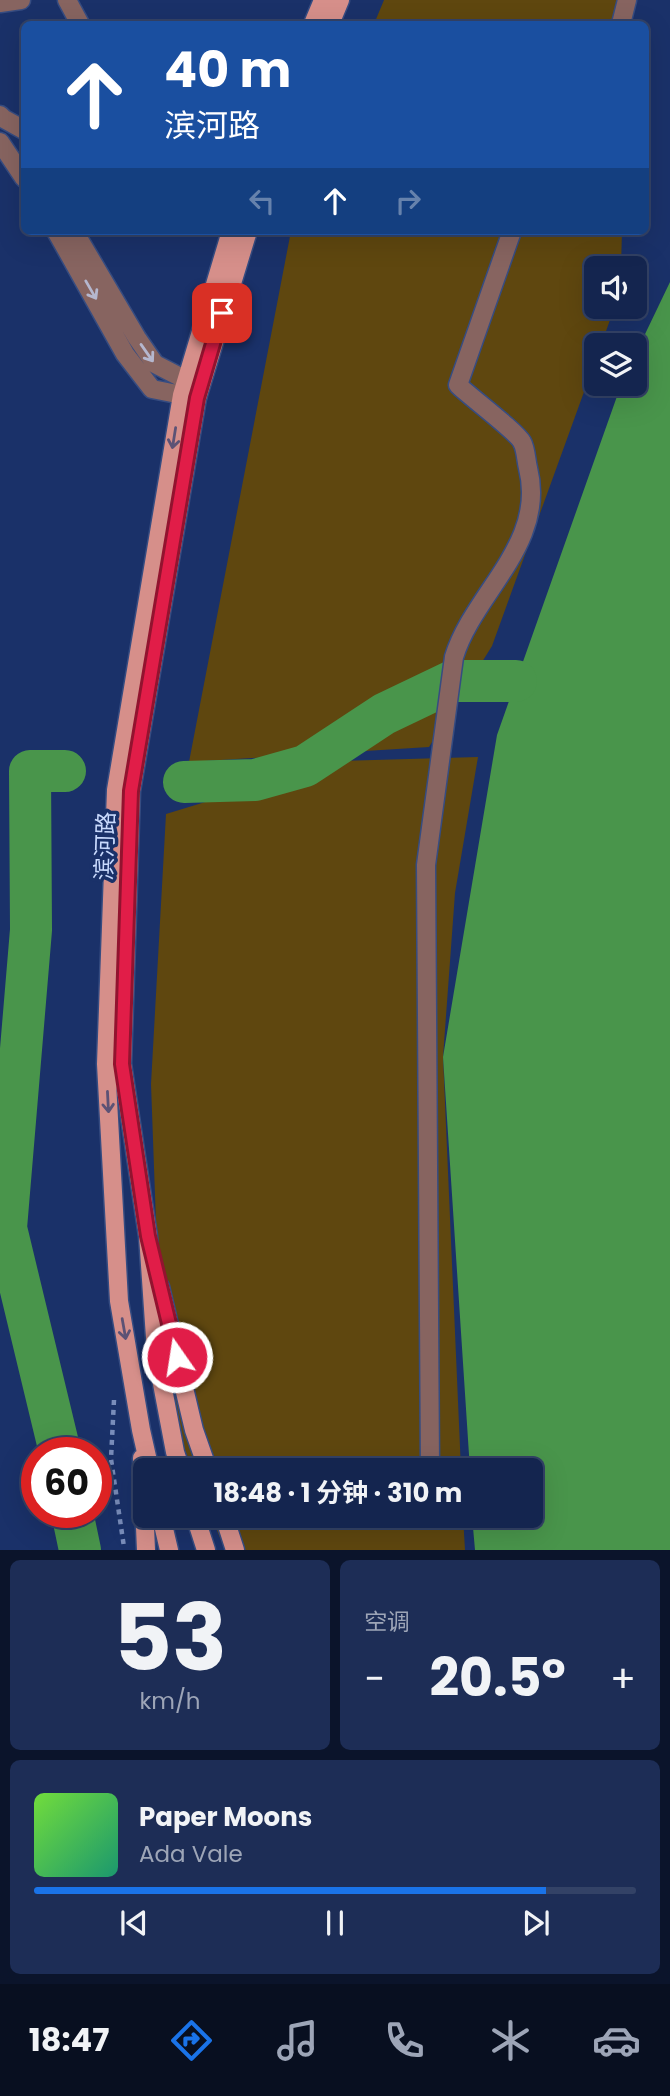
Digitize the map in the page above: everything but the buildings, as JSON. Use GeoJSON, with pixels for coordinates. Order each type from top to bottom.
{"type":"FeatureCollection","features":[{"type":"Feature","properties":{"kind":"main road"},"geometry":{"type":"LineString","coordinates":[[314,21],[323,0]]}},
{"type":"Feature","properties":{"kind":"main road"},"geometry":{"type":"LineString","coordinates":[[331,21],[340,0]]}},
{"type":"Feature","properties":{"kind":"main road","name":"滨河路"},"geometry":{"type":"LineString","coordinates":[[147,1458],[119,1301],[106,1064],[116,790],[192,389],[230,235]]}},
{"type":"Feature","properties":{"kind":"main road","name":"滨河路"},"geometry":{"type":"LineString","coordinates":[[177,1458],[156,1352],[148,1236],[122,1064],[131,791],[192,389],[246,235]]}},
{"type":"Feature","properties":{"kind":"main road"},"geometry":{"type":"LineString","coordinates":[[148,1236],[194,1430],[204,1458]]}},
{"type":"Feature","properties":{"kind":"main road"},"geometry":{"type":"LineString","coordinates":[[141,1430],[146,1550]]}},
{"type":"Feature","properties":{"kind":"main road"},"geometry":{"type":"LineString","coordinates":[[164,1528],[169,1550]]}},
{"type":"Feature","properties":{"kind":"main road"},"geometry":{"type":"LineString","coordinates":[[199,1528],[206,1550]]}},
{"type":"Feature","properties":{"kind":"main road"},"geometry":{"type":"LineString","coordinates":[[228,1528],[235,1550]]}},
{"type":"Feature","properties":{"kind":"street"},"geometry":{"type":"LineString","coordinates":[[0,3],[21,0]]}},
{"type":"Feature","properties":{"kind":"street"},"geometry":{"type":"LineString","coordinates":[[67,0],[78,21]]}},
{"type":"Feature","properties":{"kind":"street"},"geometry":{"type":"LineString","coordinates":[[622,21],[627,0]]}},
{"type":"Feature","properties":{"kind":"street"},"geometry":{"type":"LineString","coordinates":[[0,115],[21,128]]}},
{"type":"Feature","properties":{"kind":"street"},"geometry":{"type":"LineString","coordinates":[[0,142],[21,174]]}},
{"type":"Feature","properties":{"kind":"street"},"geometry":{"type":"LineString","coordinates":[[58,235],[125,354],[152,389],[192,389]]}},
{"type":"Feature","properties":{"kind":"street"},"geometry":{"type":"LineString","coordinates":[[76,235],[155,364],[192,389]]}},
{"type":"Feature","properties":{"kind":"street"},"geometry":{"type":"LineString","coordinates":[[430,1458],[426,865],[454,657],[460,636],[514,555],[529,514],[532,485],[522,441],[457,385],[511,235]]}},
{"type":"Feature","properties":{"kind":"path"},"geometry":{"type":"LineString","coordinates":[[114,1393],[111,1459],[120,1534],[125,1550]]}},
{"type":"Feature","properties":{"kind":"shaded area"},"geometry":{"type":"Polygon","coordinates":[[[384,0],[635,0],[630,21],[375,21],[384,0]]]}},
{"type":"Feature","properties":{"kind":"shaded area"},"geometry":{"type":"Polygon","coordinates":[[[290,235],[622,235],[621,256],[584,256],[584,319],[610,319],[605,333],[584,333],[584,392],[492,646],[429,747],[189,762],[290,235]]]}},
{"type":"Feature","properties":{"kind":"shaded area"},"geometry":{"type":"Polygon","coordinates":[[[670,282],[670,1550],[475,1550],[473,1528],[543,1528],[543,1458],[469,1458],[443,1057],[497,735],[617,396],[647,396],[646,333],[670,282]]]}},
{"type":"Feature","properties":{"kind":"shaded area"},"geometry":{"type":"Polygon","coordinates":[[[478,757],[455,893],[443,1057],[460,1458],[188,1458],[178,1433],[159,1306],[151,1084],[166,814],[339,761],[478,757]]]}},
{"type":"Feature","properties":{"kind":"shaded area"},"geometry":{"type":"Polygon","coordinates":[[[216,1528],[464,1528],[465,1550],[225,1550],[216,1528]]]}},
{"type":"Feature","properties":{"kind":"waterway"},"geometry":{"type":"LineString","coordinates":[[184,782],[255,780],[305,766],[384,714],[453,681],[516,681]]}},
{"type":"Feature","properties":{"kind":"waterway"},"geometry":{"type":"LineString","coordinates":[[56,1437],[6,1228],[31,930],[30,771],[65,771]]}},
{"type":"Feature","properties":{"kind":"waterway"},"geometry":{"type":"LineString","coordinates":[[75,1528],[80,1550]]}},
{"type":"Feature","properties":{"kind":"route"},"geometry":{"type":"LineString","coordinates":[[177,1357],[148,1236],[122,1064],[131,791],[197,398],[222,313]]}}]}
